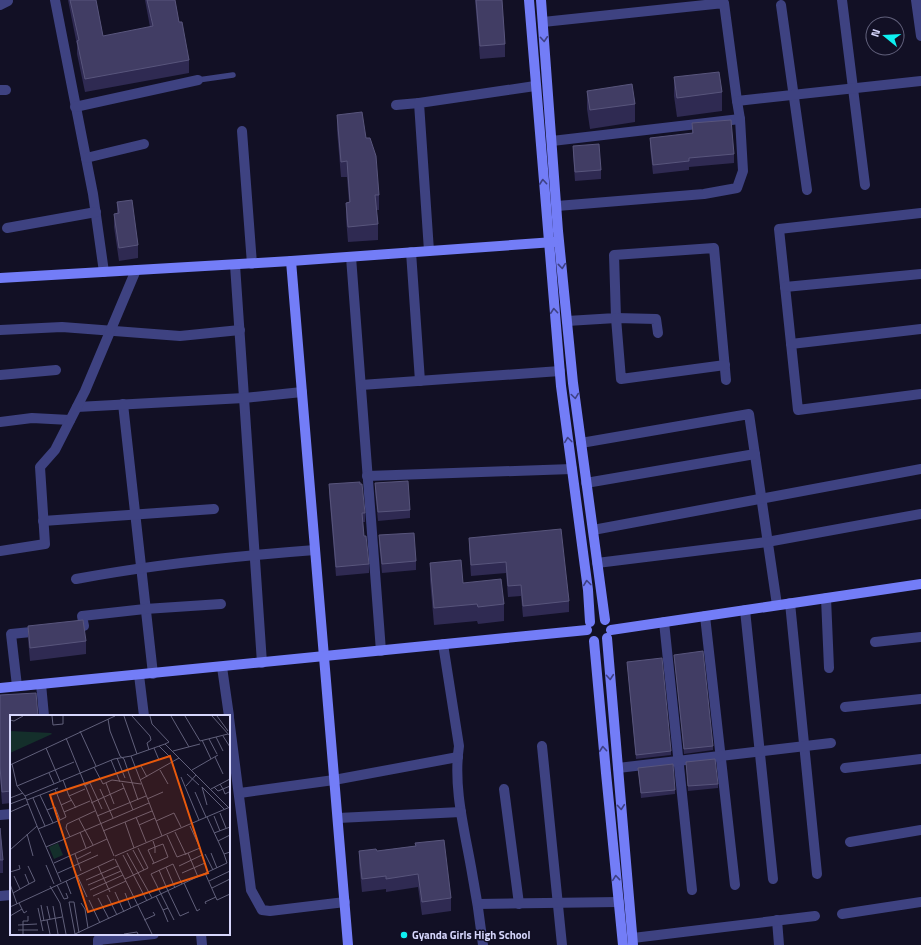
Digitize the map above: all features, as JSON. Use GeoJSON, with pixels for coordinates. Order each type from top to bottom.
{"type":"FeatureCollection","features":[{"type":"Feature","properties":{"kind":"street"},"geometry":{"type":"LineString","coordinates":[[56,0],[96,212],[104,272]]}},
{"type":"Feature","properties":{"kind":"street"},"geometry":{"type":"LineString","coordinates":[[529,0],[548,242],[560,371],[588,590],[588,634],[594,641],[623,945]]}},
{"type":"Feature","properties":{"kind":"street"},"geometry":{"type":"LineString","coordinates":[[541,0],[567,321],[581,443],[605,620]]}},
{"type":"Feature","properties":{"kind":"street"},"geometry":{"type":"LineString","coordinates":[[842,0],[865,185]]}},
{"type":"Feature","properties":{"kind":"street"},"geometry":{"type":"LineString","coordinates":[[916,0],[920,20],[921,36]]}},
{"type":"Feature","properties":{"kind":"street"},"geometry":{"type":"LineString","coordinates":[[543,22],[724,3],[740,119],[743,171],[737,188],[704,194],[557,206]]}},
{"type":"Feature","properties":{"kind":"street"},"geometry":{"type":"LineString","coordinates":[[781,5],[807,190]]}},
{"type":"Feature","properties":{"kind":"street"},"geometry":{"type":"LineString","coordinates":[[75,107],[198,80]]}},
{"type":"Feature","properties":{"kind":"street"},"geometry":{"type":"LineString","coordinates":[[737,101],[921,82]]}},
{"type":"Feature","properties":{"kind":"street"},"geometry":{"type":"LineString","coordinates":[[396,105],[535,86]]}},
{"type":"Feature","properties":{"kind":"street"},"geometry":{"type":"LineString","coordinates":[[419,103],[429,251]]}},
{"type":"Feature","properties":{"kind":"street"},"geometry":{"type":"LineString","coordinates":[[552,141],[740,119]]}},
{"type":"Feature","properties":{"kind":"street"},"geometry":{"type":"LineString","coordinates":[[242,131],[252,264]]}},
{"type":"Feature","properties":{"kind":"street"},"geometry":{"type":"LineString","coordinates":[[86,158],[144,144]]}},
{"type":"Feature","properties":{"kind":"street"},"geometry":{"type":"LineString","coordinates":[[7,228],[96,212]]}},
{"type":"Feature","properties":{"kind":"street"},"geometry":{"type":"LineString","coordinates":[[921,213],[779,229],[798,410],[921,394]]}},
{"type":"Feature","properties":{"kind":"street"},"geometry":{"type":"LineString","coordinates":[[0,278],[252,264],[560,241]]}},
{"type":"Feature","properties":{"kind":"street"},"geometry":{"type":"LineString","coordinates":[[725,365],[621,379],[616,318],[614,255],[714,248],[725,365],[726,380]]}},
{"type":"Feature","properties":{"kind":"street"},"geometry":{"type":"LineString","coordinates":[[411,252],[420,381]]}},
{"type":"Feature","properties":{"kind":"street"},"geometry":{"type":"LineString","coordinates":[[351,257],[381,651]]}},
{"type":"Feature","properties":{"kind":"street"},"geometry":{"type":"LineString","coordinates":[[291,261],[348,945]]}},
{"type":"Feature","properties":{"kind":"street"},"geometry":{"type":"LineString","coordinates":[[235,264],[262,663]]}},
{"type":"Feature","properties":{"kind":"street"},"geometry":{"type":"LineString","coordinates":[[0,552],[45,544],[40,467],[55,450],[77,407],[136,270]]}},
{"type":"Feature","properties":{"kind":"street"},"geometry":{"type":"LineString","coordinates":[[785,287],[921,274]]}},
{"type":"Feature","properties":{"kind":"street"},"geometry":{"type":"LineString","coordinates":[[567,321],[616,318],[656,319],[658,333]]}},
{"type":"Feature","properties":{"kind":"street"},"geometry":{"type":"LineString","coordinates":[[0,330],[62,326],[180,336],[240,330]]}},
{"type":"Feature","properties":{"kind":"street"},"geometry":{"type":"LineString","coordinates":[[791,344],[921,329]]}},
{"type":"Feature","properties":{"kind":"street"},"geometry":{"type":"LineString","coordinates":[[0,375],[56,370]]}},
{"type":"Feature","properties":{"kind":"street"},"geometry":{"type":"LineString","coordinates":[[361,385],[560,371]]}},
{"type":"Feature","properties":{"kind":"street"},"geometry":{"type":"LineString","coordinates":[[77,407],[244,398],[302,392]]}},
{"type":"Feature","properties":{"kind":"street"},"geometry":{"type":"LineString","coordinates":[[123,404],[153,674]]}},
{"type":"Feature","properties":{"kind":"street"},"geometry":{"type":"LineString","coordinates":[[581,443],[749,414],[777,605]]}},
{"type":"Feature","properties":{"kind":"street"},"geometry":{"type":"LineString","coordinates":[[0,422],[32,418],[70,420]]}},
{"type":"Feature","properties":{"kind":"street"},"geometry":{"type":"LineString","coordinates":[[586,482],[755,454]]}},
{"type":"Feature","properties":{"kind":"street"},"geometry":{"type":"LineString","coordinates":[[367,476],[572,469]]}},
{"type":"Feature","properties":{"kind":"street"},"geometry":{"type":"LineString","coordinates":[[593,530],[761,497],[921,469]]}},
{"type":"Feature","properties":{"kind":"street"},"geometry":{"type":"LineString","coordinates":[[44,521],[135,516],[214,509]]}},
{"type":"Feature","properties":{"kind":"street"},"geometry":{"type":"LineString","coordinates":[[597,563],[768,542],[921,514]]}},
{"type":"Feature","properties":{"kind":"street"},"geometry":{"type":"LineString","coordinates":[[76,579],[141,567],[255,554],[315,550]]}},
{"type":"Feature","properties":{"kind":"street"},"geometry":{"type":"LineString","coordinates":[[594,641],[603,641],[609,634],[664,622],[921,584]]}},
{"type":"Feature","properties":{"kind":"street"},"geometry":{"type":"LineString","coordinates":[[826,598],[829,668]]}},
{"type":"Feature","properties":{"kind":"street"},"geometry":{"type":"LineString","coordinates":[[790,603],[817,874]]}},
{"type":"Feature","properties":{"kind":"street"},"geometry":{"type":"LineString","coordinates":[[69,627],[84,626],[82,616],[145,609],[220,604]]}},
{"type":"Feature","properties":{"kind":"street"},"geometry":{"type":"LineString","coordinates":[[745,610],[761,751],[773,880]]}},
{"type":"Feature","properties":{"kind":"street"},"geometry":{"type":"LineString","coordinates":[[705,616],[735,885]]}},
{"type":"Feature","properties":{"kind":"street"},"geometry":{"type":"LineString","coordinates":[[0,688],[381,651],[589,626],[597,618],[605,620],[610,624],[609,634],[618,768],[633,941],[777,920],[815,916]]}},
{"type":"Feature","properties":{"kind":"street"},"geometry":{"type":"LineString","coordinates":[[664,622],[680,761],[692,890]]}},
{"type":"Feature","properties":{"kind":"street"},"geometry":{"type":"LineString","coordinates":[[18,686],[11,634],[55,629]]}},
{"type":"Feature","properties":{"kind":"street"},"geometry":{"type":"LineString","coordinates":[[875,642],[921,637]]}},
{"type":"Feature","properties":{"kind":"street"},"geometry":{"type":"LineString","coordinates":[[443,644],[459,746],[458,757],[461,812],[478,904],[483,945]]}},
{"type":"Feature","properties":{"kind":"street"},"geometry":{"type":"LineString","coordinates":[[222,667],[229,715]]}},
{"type":"Feature","properties":{"kind":"street"},"geometry":{"type":"LineString","coordinates":[[140,675],[144,715]]}},
{"type":"Feature","properties":{"kind":"street"},"geometry":{"type":"LineString","coordinates":[[41,684],[44,715]]}},
{"type":"Feature","properties":{"kind":"street"},"geometry":{"type":"LineString","coordinates":[[845,707],[921,699]]}},
{"type":"Feature","properties":{"kind":"street"},"geometry":{"type":"LineString","coordinates":[[230,724],[240,793],[251,890],[262,910],[270,911],[344,902]]}},
{"type":"Feature","properties":{"kind":"street"},"geometry":{"type":"LineString","coordinates":[[618,768],[831,743]]}},
{"type":"Feature","properties":{"kind":"street"},"geometry":{"type":"LineString","coordinates":[[542,746],[562,945]]}},
{"type":"Feature","properties":{"kind":"street"},"geometry":{"type":"LineString","coordinates":[[240,793],[334,780],[458,757]]}},
{"type":"Feature","properties":{"kind":"street"},"geometry":{"type":"LineString","coordinates":[[845,768],[921,759]]}},
{"type":"Feature","properties":{"kind":"street"},"geometry":{"type":"LineString","coordinates":[[504,789],[519,904]]}},
{"type":"Feature","properties":{"kind":"street"},"geometry":{"type":"LineString","coordinates":[[338,818],[461,812]]}},
{"type":"Feature","properties":{"kind":"street"},"geometry":{"type":"LineString","coordinates":[[0,815],[10,814]]}},
{"type":"Feature","properties":{"kind":"street"},"geometry":{"type":"LineString","coordinates":[[850,842],[921,830]]}},
{"type":"Feature","properties":{"kind":"street"},"geometry":{"type":"LineString","coordinates":[[0,896],[10,895]]}},
{"type":"Feature","properties":{"kind":"street"},"geometry":{"type":"LineString","coordinates":[[478,904],[619,902]]}},
{"type":"Feature","properties":{"kind":"street"},"geometry":{"type":"LineString","coordinates":[[842,914],[921,902]]}},
{"type":"Feature","properties":{"kind":"street"},"geometry":{"type":"LineString","coordinates":[[777,920],[779,945]]}},
{"type":"Feature","properties":{"kind":"street"},"geometry":{"type":"LineString","coordinates":[[98,945],[98,940],[145,935]]}},
{"type":"Feature","properties":{"kind":"street"},"geometry":{"type":"LineString","coordinates":[[201,935],[202,945]]}},
{"type":"Feature","properties":{"kind":"lane"},"geometry":{"type":"LineString","coordinates":[[198,80],[233,75]]}},
{"type":"Feature","properties":{"kind":"building"},"geometry":{"type":"Polygon","coordinates":[[[70,0],[96,0],[103,36],[153,26],[147,0],[175,0],[179,22],[182,22],[189,60],[85,79],[77,41],[79,40],[70,0]]]}},
{"type":"Feature","properties":{"kind":"building"},"geometry":{"type":"Polygon","coordinates":[[[476,0],[502,0],[505,44],[480,46],[476,0]]]}},
{"type":"Feature","properties":{"kind":"building"},"geometry":{"type":"Polygon","coordinates":[[[719,72],[722,92],[677,98],[674,77],[719,72]]]}},
{"type":"Feature","properties":{"kind":"building"},"geometry":{"type":"Polygon","coordinates":[[[632,84],[635,104],[590,110],[587,91],[632,84]]]}},
{"type":"Feature","properties":{"kind":"building"},"geometry":{"type":"Polygon","coordinates":[[[362,112],[366,138],[370,138],[376,156],[379,195],[375,195],[378,224],[348,227],[346,203],[350,202],[347,161],[341,162],[337,115],[362,112]]]}},
{"type":"Feature","properties":{"kind":"building"},"geometry":{"type":"Polygon","coordinates":[[[731,120],[734,154],[689,158],[689,161],[653,165],[650,138],[693,133],[692,123],[731,120]]]}},
{"type":"Feature","properties":{"kind":"building"},"geometry":{"type":"Polygon","coordinates":[[[599,144],[601,170],[575,172],[573,146],[599,144]]]}},
{"type":"Feature","properties":{"kind":"building"},"geometry":{"type":"Polygon","coordinates":[[[132,200],[138,245],[119,248],[114,214],[119,213],[117,202],[132,200]]]}},
{"type":"Feature","properties":{"kind":"building"},"geometry":{"type":"Polygon","coordinates":[[[408,481],[410,510],[378,512],[375,483],[408,481]]]}},
{"type":"Feature","properties":{"kind":"building"},"geometry":{"type":"Polygon","coordinates":[[[360,482],[360,484],[362,484],[365,513],[362,513],[364,536],[366,536],[369,564],[336,567],[329,484],[360,482]]]}},
{"type":"Feature","properties":{"kind":"building"},"geometry":{"type":"Polygon","coordinates":[[[561,529],[569,601],[523,606],[521,585],[508,586],[506,562],[471,565],[469,538],[561,529]]]}},
{"type":"Feature","properties":{"kind":"building"},"geometry":{"type":"Polygon","coordinates":[[[414,533],[416,561],[382,564],[379,535],[414,533]]]}},
{"type":"Feature","properties":{"kind":"building"},"geometry":{"type":"Polygon","coordinates":[[[461,560],[463,583],[501,579],[504,604],[478,607],[477,604],[434,608],[430,563],[461,560]]]}},
{"type":"Feature","properties":{"kind":"building"},"geometry":{"type":"Polygon","coordinates":[[[83,620],[86,641],[30,648],[28,626],[83,620]]]}},
{"type":"Feature","properties":{"kind":"building"},"geometry":{"type":"Polygon","coordinates":[[[703,651],[713,746],[684,749],[674,655],[703,651]]]}},
{"type":"Feature","properties":{"kind":"building"},"geometry":{"type":"Polygon","coordinates":[[[662,658],[671,751],[636,755],[627,662],[662,658]]]}},
{"type":"Feature","properties":{"kind":"building"},"geometry":{"type":"Polygon","coordinates":[[[36,693],[38,715],[10,715],[10,791],[2,792],[0,767],[0,695],[36,693]]]}},
{"type":"Feature","properties":{"kind":"building"},"geometry":{"type":"Polygon","coordinates":[[[715,759],[718,784],[688,786],[686,762],[715,759]]]}},
{"type":"Feature","properties":{"kind":"building"},"geometry":{"type":"Polygon","coordinates":[[[673,764],[675,790],[641,793],[638,768],[673,764]]]}},
{"type":"Feature","properties":{"kind":"building"},"geometry":{"type":"Polygon","coordinates":[[[0,828],[3,860],[0,860],[0,828]]]}},
{"type":"Feature","properties":{"kind":"building"},"geometry":{"type":"Polygon","coordinates":[[[444,840],[451,898],[422,902],[418,874],[386,879],[386,876],[362,879],[359,851],[376,849],[377,851],[416,846],[415,843],[444,840]]]}},
{"type":"Feature","properties":{"kind":"place","name":"Gyanda Girls High School"},"geometry":{"type":"Point","coordinates":[404,935]}}]}
